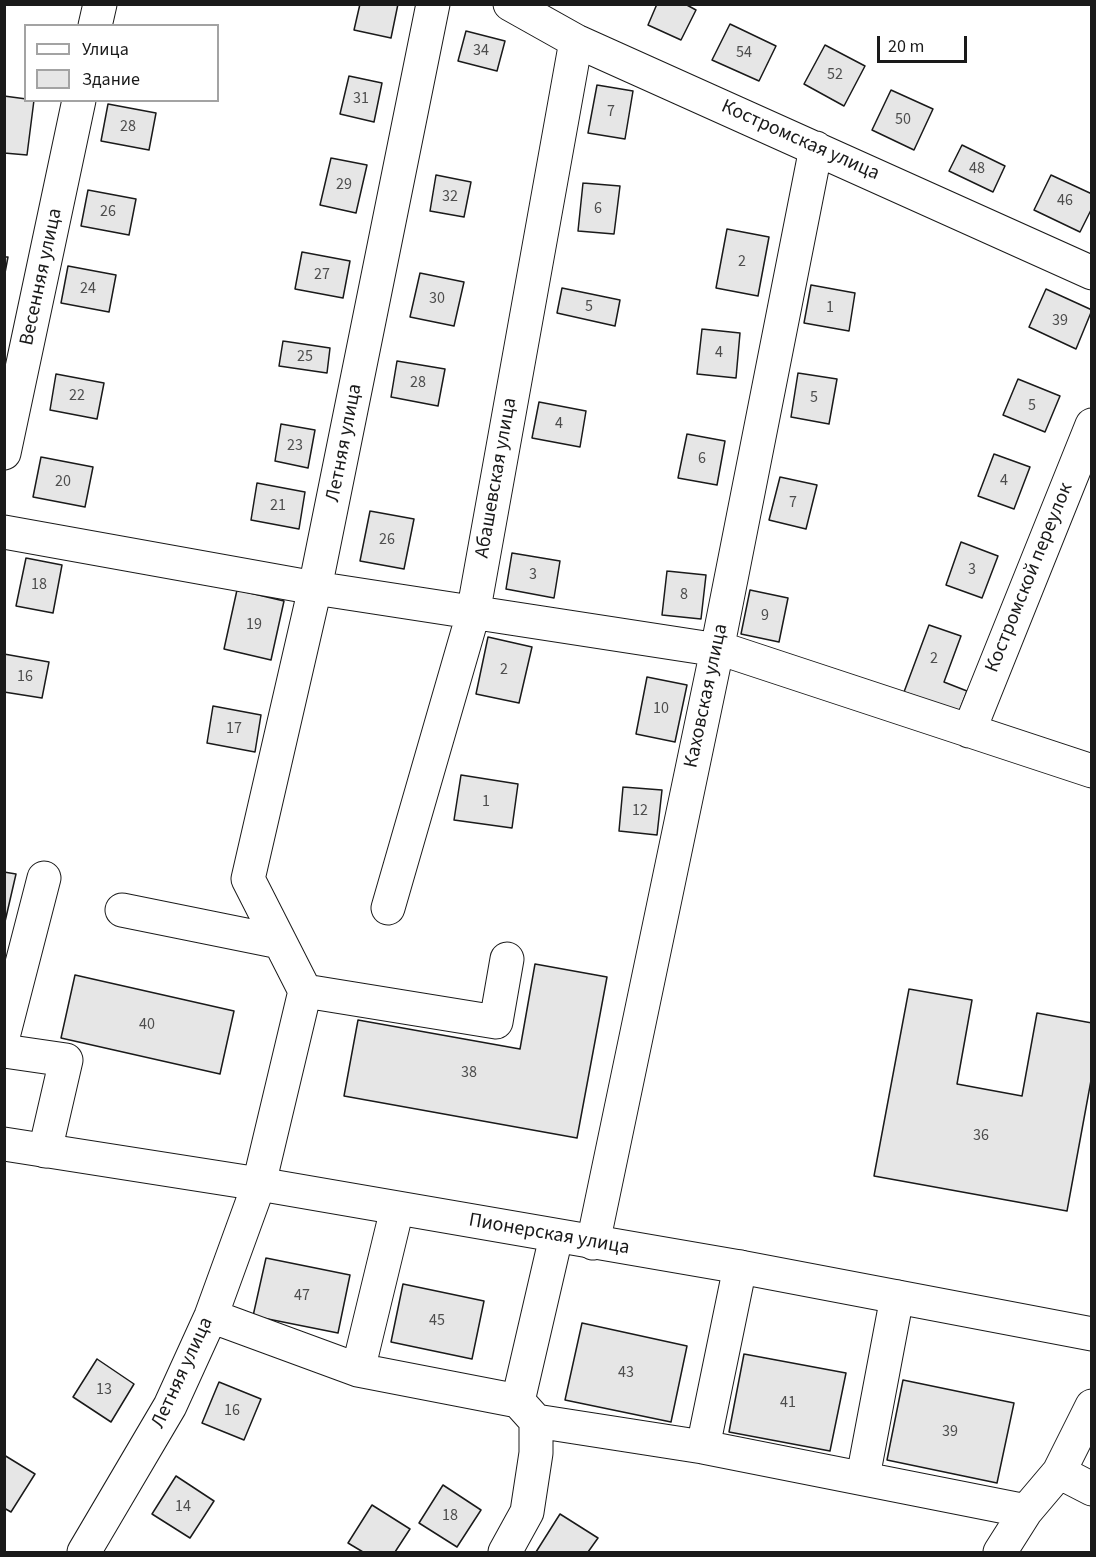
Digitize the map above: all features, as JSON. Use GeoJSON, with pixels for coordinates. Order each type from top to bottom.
{"type":"FeatureCollection","features":[{"type":"Feature","properties":{"kind":"street"},"geometry":{"type":"LineString","coordinates":[[95,24],[100,4]]}},
{"type":"Feature","properties":{"kind":"street","name":"Летняя улица"},"geometry":{"type":"LineString","coordinates":[[280,942],[248,879],[315,588],[433,4]]}},
{"type":"Feature","properties":{"kind":"street","name":"Костромская улица"},"geometry":{"type":"LineString","coordinates":[[510,4],[576,41],[1092,273]]}},
{"type":"Feature","properties":{"kind":"street","name":"Абашевская улица"},"geometry":{"type":"LineString","coordinates":[[388,908],[473,614],[576,41]]}},
{"type":"Feature","properties":{"kind":"street","name":"Весенняя улица"},"geometry":{"type":"LineString","coordinates":[[4,453],[80,102]]}},
{"type":"Feature","properties":{"kind":"street","name":"Каховская улица"},"geometry":{"type":"LineString","coordinates":[[593,1243],[717,650],[816,148]]}},
{"type":"Feature","properties":{"kind":"street","name":"Костромской переулок"},"geometry":{"type":"LineString","coordinates":[[969,731],[1092,425]]}},
{"type":"Feature","properties":{"kind":"street"},"geometry":{"type":"LineString","coordinates":[[4,532],[315,588],[731,652],[1092,771]]}},
{"type":"Feature","properties":{"kind":"street"},"geometry":{"type":"LineString","coordinates":[[4,1033],[44,878]]}},
{"type":"Feature","properties":{"kind":"street"},"geometry":{"type":"LineString","coordinates":[[122,910],[280,942],[304,991],[496,1022],[507,958]]}},
{"type":"Feature","properties":{"kind":"street","name":"Летняя улица"},"geometry":{"type":"LineString","coordinates":[[84,1552],[170,1406],[211,1316],[259,1184],[304,991]]}},
{"type":"Feature","properties":{"kind":"street"},"geometry":{"type":"LineString","coordinates":[[4,1051],[66,1060],[45,1151]]}},
{"type":"Feature","properties":{"kind":"street","name":"Пионерская улица"},"geometry":{"type":"LineString","coordinates":[[4,1144],[259,1184],[740,1267],[1092,1334]]}},
{"type":"Feature","properties":{"kind":"street"},"geometry":{"type":"LineString","coordinates":[[358,1370],[397,1209]]}},
{"type":"Feature","properties":{"kind":"street"},"geometry":{"type":"LineString","coordinates":[[505,1552],[527,1512],[536,1453],[527,1411],[556,1237]]}},
{"type":"Feature","properties":{"kind":"street"},"geometry":{"type":"LineString","coordinates":[[703,1447],[740,1267]]}},
{"type":"Feature","properties":{"kind":"street"},"geometry":{"type":"LineString","coordinates":[[863,1477],[897,1297]]}},
{"type":"Feature","properties":{"kind":"street"},"geometry":{"type":"LineString","coordinates":[[211,1316],[358,1370],[527,1411],[1026,1510]]}},
{"type":"Feature","properties":{"kind":"street"},"geometry":{"type":"LineString","coordinates":[[1000,1552],[1026,1510],[1059,1472],[1092,1406]]}},
{"type":"Feature","properties":{"kind":"street"},"geometry":{"type":"LineString","coordinates":[[1059,1472],[1092,1489]]}},
{"type":"Feature","properties":{"kind":"building"},"geometry":{"type":"Polygon","coordinates":[[[360,4],[398,4],[391,38],[354,30],[360,4]]]}},
{"type":"Feature","properties":{"kind":"building"},"geometry":{"type":"Polygon","coordinates":[[[657,4],[685,4],[696,10],[681,40],[648,25],[657,4]]]}},
{"type":"Feature","properties":{"kind":"building"},"geometry":{"type":"Polygon","coordinates":[[[730,24],[776,46],[759,81],[712,60],[730,24]]]}},
{"type":"Feature","properties":{"kind":"building"},"geometry":{"type":"Polygon","coordinates":[[[466,31],[505,41],[497,71],[458,61],[466,31]]]}},
{"type":"Feature","properties":{"kind":"building"},"geometry":{"type":"Polygon","coordinates":[[[825,45],[865,66],[844,106],[804,84],[825,45]]]}},
{"type":"Feature","properties":{"kind":"building"},"geometry":{"type":"Polygon","coordinates":[[[349,76],[382,83],[374,122],[340,114],[349,76]]]}},
{"type":"Feature","properties":{"kind":"building"},"geometry":{"type":"Polygon","coordinates":[[[597,85],[633,91],[625,139],[588,133],[597,85]]]}},
{"type":"Feature","properties":{"kind":"building"},"geometry":{"type":"Polygon","coordinates":[[[891,90],[933,109],[914,150],[872,130],[891,90]]]}},
{"type":"Feature","properties":{"kind":"building"},"geometry":{"type":"Polygon","coordinates":[[[4,96],[24,99],[24,102],[34,102],[27,155],[4,153],[4,96]]]}},
{"type":"Feature","properties":{"kind":"building"},"geometry":{"type":"Polygon","coordinates":[[[108,104],[156,113],[149,150],[101,141],[108,104]]]}},
{"type":"Feature","properties":{"kind":"building"},"geometry":{"type":"Polygon","coordinates":[[[962,145],[1005,166],[993,192],[949,171],[962,145]]]}},
{"type":"Feature","properties":{"kind":"building"},"geometry":{"type":"Polygon","coordinates":[[[331,158],[367,165],[356,213],[320,205],[331,158]]]}},
{"type":"Feature","properties":{"kind":"building"},"geometry":{"type":"Polygon","coordinates":[[[436,175],[471,182],[464,217],[430,211],[436,175]]]}},
{"type":"Feature","properties":{"kind":"building"},"geometry":{"type":"Polygon","coordinates":[[[1051,175],[1092,194],[1092,208],[1080,232],[1034,210],[1051,175]]]}},
{"type":"Feature","properties":{"kind":"building"},"geometry":{"type":"Polygon","coordinates":[[[583,183],[620,186],[614,234],[578,231],[583,183]]]}},
{"type":"Feature","properties":{"kind":"building"},"geometry":{"type":"Polygon","coordinates":[[[88,190],[136,199],[129,235],[81,226],[88,190]]]}},
{"type":"Feature","properties":{"kind":"building"},"geometry":{"type":"Polygon","coordinates":[[[727,229],[769,237],[758,296],[716,288],[727,229]]]}},
{"type":"Feature","properties":{"kind":"building"},"geometry":{"type":"Polygon","coordinates":[[[302,252],[350,261],[343,298],[295,289],[302,252]]]}},
{"type":"Feature","properties":{"kind":"building"},"geometry":{"type":"Polygon","coordinates":[[[4,257],[8,257],[4,278],[4,257]]]}},
{"type":"Feature","properties":{"kind":"building"},"geometry":{"type":"Polygon","coordinates":[[[68,266],[116,275],[109,312],[61,303],[68,266]]]}},
{"type":"Feature","properties":{"kind":"building"},"geometry":{"type":"Polygon","coordinates":[[[420,273],[464,282],[454,326],[410,317],[420,273]]]}},
{"type":"Feature","properties":{"kind":"building"},"geometry":{"type":"Polygon","coordinates":[[[811,285],[855,293],[849,331],[804,323],[811,285]]]}},
{"type":"Feature","properties":{"kind":"building"},"geometry":{"type":"Polygon","coordinates":[[[562,288],[620,300],[615,326],[557,313],[562,288]]]}},
{"type":"Feature","properties":{"kind":"building"},"geometry":{"type":"Polygon","coordinates":[[[1046,289],[1092,310],[1076,349],[1029,327],[1046,289]]]}},
{"type":"Feature","properties":{"kind":"building"},"geometry":{"type":"Polygon","coordinates":[[[702,329],[740,333],[736,378],[697,374],[702,329]]]}},
{"type":"Feature","properties":{"kind":"building"},"geometry":{"type":"Polygon","coordinates":[[[283,341],[330,348],[327,373],[279,366],[283,341]]]}},
{"type":"Feature","properties":{"kind":"building"},"geometry":{"type":"Polygon","coordinates":[[[397,361],[445,369],[438,406],[391,397],[397,361]]]}},
{"type":"Feature","properties":{"kind":"building"},"geometry":{"type":"Polygon","coordinates":[[[798,373],[837,379],[829,424],[791,417],[798,373]]]}},
{"type":"Feature","properties":{"kind":"building"},"geometry":{"type":"Polygon","coordinates":[[[56,374],[104,383],[97,419],[50,410],[56,374]]]}},
{"type":"Feature","properties":{"kind":"building"},"geometry":{"type":"Polygon","coordinates":[[[1018,379],[1060,396],[1045,432],[1003,415],[1018,379]]]}},
{"type":"Feature","properties":{"kind":"building"},"geometry":{"type":"Polygon","coordinates":[[[539,402],[586,411],[580,447],[532,438],[539,402]]]}},
{"type":"Feature","properties":{"kind":"building"},"geometry":{"type":"Polygon","coordinates":[[[281,424],[315,430],[308,468],[275,461],[281,424]]]}},
{"type":"Feature","properties":{"kind":"building"},"geometry":{"type":"Polygon","coordinates":[[[687,434],[725,441],[717,485],[678,478],[687,434]]]}},
{"type":"Feature","properties":{"kind":"building"},"geometry":{"type":"Polygon","coordinates":[[[994,454],[1030,467],[1014,509],[978,496],[994,454]]]}},
{"type":"Feature","properties":{"kind":"building"},"geometry":{"type":"Polygon","coordinates":[[[41,457],[93,467],[85,507],[33,497],[41,457]]]}},
{"type":"Feature","properties":{"kind":"building"},"geometry":{"type":"Polygon","coordinates":[[[780,477],[817,485],[806,529],[769,520],[780,477]]]}},
{"type":"Feature","properties":{"kind":"building"},"geometry":{"type":"Polygon","coordinates":[[[257,483],[305,492],[299,529],[251,520],[257,483]]]}},
{"type":"Feature","properties":{"kind":"building"},"geometry":{"type":"Polygon","coordinates":[[[370,511],[414,519],[404,569],[360,561],[370,511]]]}},
{"type":"Feature","properties":{"kind":"building"},"geometry":{"type":"Polygon","coordinates":[[[961,542],[998,556],[982,598],[946,585],[961,542]]]}},
{"type":"Feature","properties":{"kind":"building"},"geometry":{"type":"Polygon","coordinates":[[[512,553],[560,561],[554,598],[506,589],[512,553]]]}},
{"type":"Feature","properties":{"kind":"building"},"geometry":{"type":"Polygon","coordinates":[[[26,558],[62,565],[53,613],[16,606],[26,558]]]}},
{"type":"Feature","properties":{"kind":"building"},"geometry":{"type":"Polygon","coordinates":[[[667,571],[706,575],[701,619],[662,615],[667,571]]]}},
{"type":"Feature","properties":{"kind":"building"},"geometry":{"type":"Polygon","coordinates":[[[237,590],[284,601],[271,660],[224,649],[237,590]]]}},
{"type":"Feature","properties":{"kind":"building"},"geometry":{"type":"Polygon","coordinates":[[[750,590],[788,598],[779,642],[741,634],[750,590]]]}},
{"type":"Feature","properties":{"kind":"building"},"geometry":{"type":"Polygon","coordinates":[[[929,625],[961,636],[944,682],[967,691],[959,712],[904,692],[929,625]]]}},
{"type":"Feature","properties":{"kind":"building"},"geometry":{"type":"Polygon","coordinates":[[[488,637],[532,647],[519,703],[476,694],[488,637]]]}},
{"type":"Feature","properties":{"kind":"building"},"geometry":{"type":"Polygon","coordinates":[[[4,654],[49,662],[42,698],[4,692],[4,654]]]}},
{"type":"Feature","properties":{"kind":"building"},"geometry":{"type":"Polygon","coordinates":[[[647,677],[687,685],[675,742],[636,734],[647,677]]]}},
{"type":"Feature","properties":{"kind":"building"},"geometry":{"type":"Polygon","coordinates":[[[213,706],[261,715],[255,752],[207,743],[213,706]]]}},
{"type":"Feature","properties":{"kind":"building"},"geometry":{"type":"Polygon","coordinates":[[[461,775],[518,784],[512,828],[454,820],[461,775]]]}},
{"type":"Feature","properties":{"kind":"building"},"geometry":{"type":"Polygon","coordinates":[[[623,787],[662,790],[657,835],[619,831],[623,787]]]}},
{"type":"Feature","properties":{"kind":"building"},"geometry":{"type":"Polygon","coordinates":[[[4,872],[16,874],[4,926],[4,872]]]}},
{"type":"Feature","properties":{"kind":"building"},"geometry":{"type":"Polygon","coordinates":[[[535,964],[607,977],[577,1138],[344,1096],[358,1020],[520,1049],[535,964]]]}},
{"type":"Feature","properties":{"kind":"building"},"geometry":{"type":"Polygon","coordinates":[[[75,975],[234,1011],[220,1074],[61,1038],[75,975]]]}},
{"type":"Feature","properties":{"kind":"building"},"geometry":{"type":"Polygon","coordinates":[[[909,989],[972,1000],[957,1084],[1022,1096],[1037,1013],[1092,1023],[1092,1075],[1067,1211],[874,1176],[909,989]]]}},
{"type":"Feature","properties":{"kind":"building"},"geometry":{"type":"Polygon","coordinates":[[[266,1258],[350,1275],[338,1333],[253,1316],[266,1258]]]}},
{"type":"Feature","properties":{"kind":"building"},"geometry":{"type":"Polygon","coordinates":[[[403,1284],[484,1301],[472,1359],[391,1342],[403,1284]]]}},
{"type":"Feature","properties":{"kind":"building"},"geometry":{"type":"Polygon","coordinates":[[[582,1323],[687,1346],[671,1422],[565,1400],[582,1323]]]}},
{"type":"Feature","properties":{"kind":"building"},"geometry":{"type":"Polygon","coordinates":[[[744,1354],[846,1373],[830,1451],[729,1432],[744,1354]]]}},
{"type":"Feature","properties":{"kind":"building"},"geometry":{"type":"Polygon","coordinates":[[[97,1359],[134,1384],[111,1422],[73,1397],[97,1359]]]}},
{"type":"Feature","properties":{"kind":"building"},"geometry":{"type":"Polygon","coordinates":[[[903,1380],[1014,1403],[997,1483],[887,1460],[903,1380]]]}},
{"type":"Feature","properties":{"kind":"building"},"geometry":{"type":"Polygon","coordinates":[[[219,1382],[261,1399],[244,1440],[202,1423],[219,1382]]]}},
{"type":"Feature","properties":{"kind":"building"},"geometry":{"type":"Polygon","coordinates":[[[4,1455],[35,1474],[11,1512],[4,1508],[4,1455]]]}},
{"type":"Feature","properties":{"kind":"building"},"geometry":{"type":"Polygon","coordinates":[[[176,1476],[214,1501],[190,1538],[152,1514],[176,1476]]]}},
{"type":"Feature","properties":{"kind":"building"},"geometry":{"type":"Polygon","coordinates":[[[443,1485],[481,1510],[457,1547],[419,1523],[443,1485]]]}},
{"type":"Feature","properties":{"kind":"building"},"geometry":{"type":"Polygon","coordinates":[[[372,1505],[410,1529],[395,1552],[363,1552],[348,1543],[372,1505]]]}},
{"type":"Feature","properties":{"kind":"building"},"geometry":{"type":"Polygon","coordinates":[[[560,1514],[598,1538],[588,1552],[536,1552],[560,1514]]]}}]}
